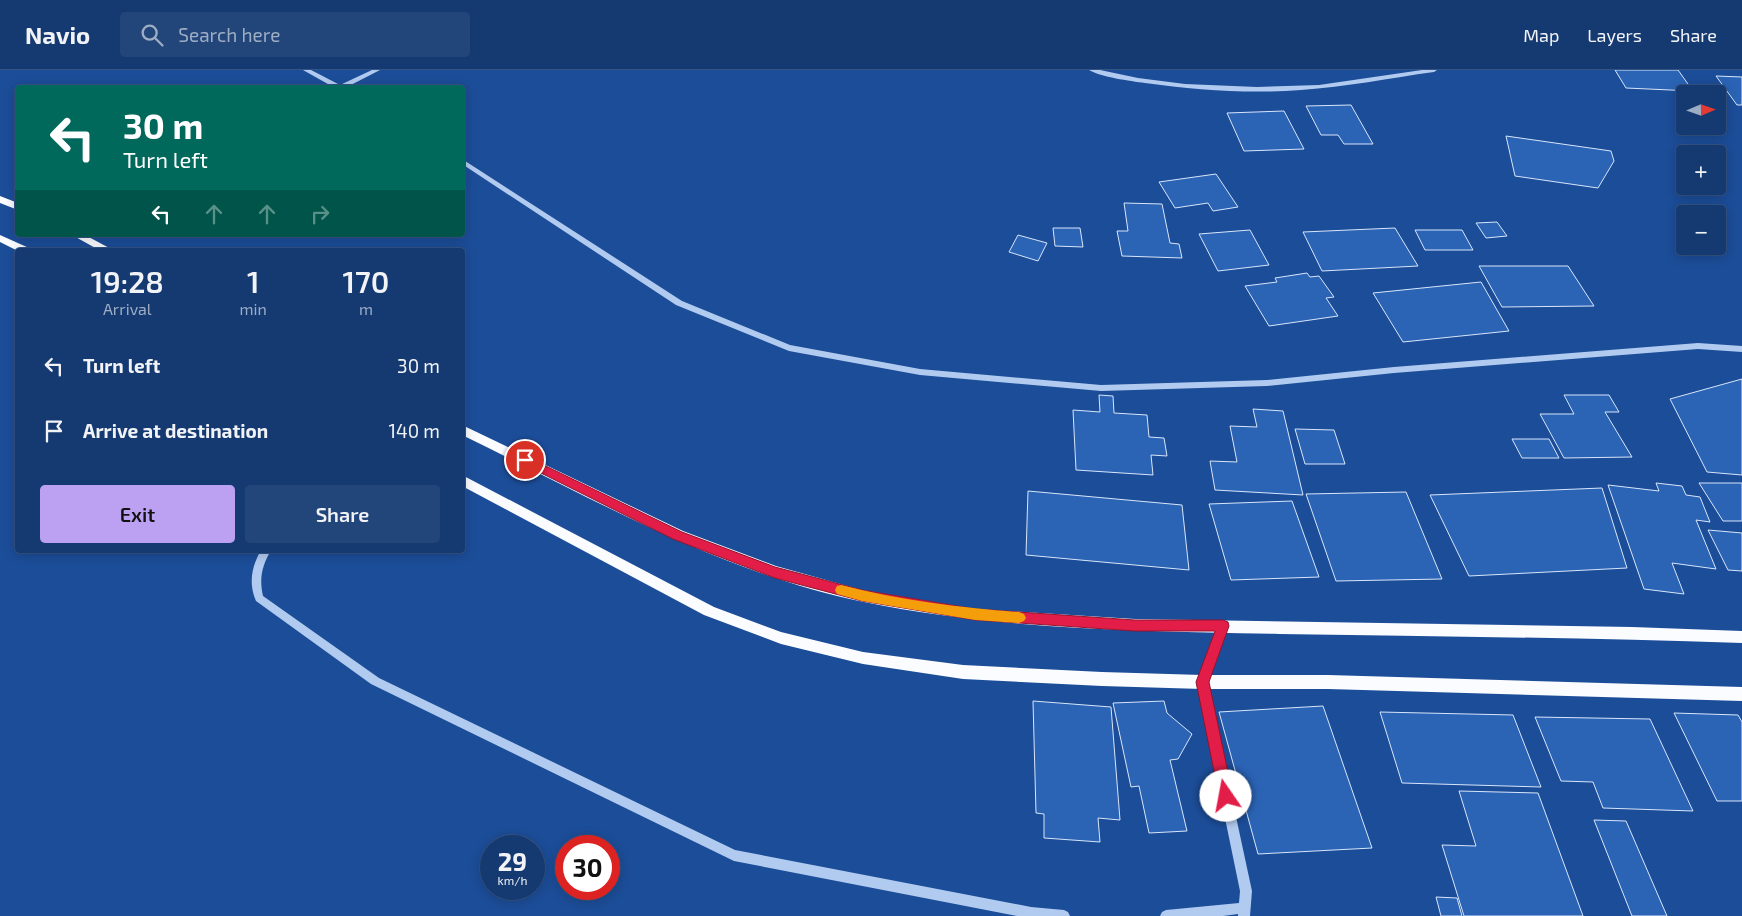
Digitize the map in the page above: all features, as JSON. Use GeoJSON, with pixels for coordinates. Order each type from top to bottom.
{"type":"FeatureCollection","features":[{"type":"Feature","properties":{"kind":"main road"},"geometry":{"type":"LineString","coordinates":[[0,199],[15,206]]}},
{"type":"Feature","properties":{"kind":"main road"},"geometry":{"type":"LineString","coordinates":[[81,237],[104,248]]}},
{"type":"Feature","properties":{"kind":"main road"},"geometry":{"type":"LineString","coordinates":[[0,238],[21,248]]}},
{"type":"Feature","properties":{"kind":"main road"},"geometry":{"type":"LineString","coordinates":[[465,430],[678,535],[775,572],[853,593],[975,615],[1135,625],[1742,637]]}},
{"type":"Feature","properties":{"kind":"main road"},"geometry":{"type":"LineString","coordinates":[[465,482],[709,611],[780,638],[863,658],[963,672],[1202,682],[1328,682],[1742,694]]}},
{"type":"Feature","properties":{"kind":"street"},"geometry":{"type":"LineString","coordinates":[[306,70],[337,85]]}},
{"type":"Feature","properties":{"kind":"street"},"geometry":{"type":"LineString","coordinates":[[345,85],[377,70]]}},
{"type":"Feature","properties":{"kind":"street"},"geometry":{"type":"LineString","coordinates":[[1092,70],[1157,83],[1281,89],[1434,70]]}},
{"type":"Feature","properties":{"kind":"street"},"geometry":{"type":"LineString","coordinates":[[465,163],[679,303],[789,348],[920,372],[1101,388],[1267,384],[1403,370],[1698,346],[1742,350]]}},
{"type":"Feature","properties":{"kind":"street"},"geometry":{"type":"LineString","coordinates":[[264,553],[257,564],[255,581],[258,598],[375,681],[734,855],[1032,913],[1064,916]]}},
{"type":"Feature","properties":{"kind":"street"},"geometry":{"type":"LineString","coordinates":[[1166,916],[1244,912],[1246,891],[1202,682],[1223,626]]}},
{"type":"Feature","properties":{"kind":"building"},"geometry":{"type":"Polygon","coordinates":[[[1615,70],[1678,70],[1689,85],[1676,85],[1676,90],[1626,88],[1615,70]]]}},
{"type":"Feature","properties":{"kind":"building"},"geometry":{"type":"Polygon","coordinates":[[[1716,76],[1742,77],[1742,105],[1737,105],[1726,90],[1726,85],[1723,85],[1716,76]]]}},
{"type":"Feature","properties":{"kind":"building"},"geometry":{"type":"Polygon","coordinates":[[[1351,105],[1373,144],[1344,144],[1338,135],[1321,135],[1306,106],[1351,105]]]}},
{"type":"Feature","properties":{"kind":"building"},"geometry":{"type":"Polygon","coordinates":[[[1284,111],[1304,149],[1244,151],[1227,113],[1284,111]]]}},
{"type":"Feature","properties":{"kind":"building"},"geometry":{"type":"Polygon","coordinates":[[[1506,136],[1611,151],[1614,161],[1598,188],[1515,176],[1506,136]]]}},
{"type":"Feature","properties":{"kind":"building"},"geometry":{"type":"Polygon","coordinates":[[[1216,174],[1238,207],[1213,211],[1208,203],[1175,208],[1159,182],[1216,174]]]}},
{"type":"Feature","properties":{"kind":"building"},"geometry":{"type":"Polygon","coordinates":[[[1124,203],[1162,204],[1170,243],[1179,244],[1182,258],[1122,256],[1117,231],[1128,231],[1124,203]]]}},
{"type":"Feature","properties":{"kind":"building"},"geometry":{"type":"Polygon","coordinates":[[[1497,222],[1507,236],[1486,238],[1476,223],[1497,222]]]}},
{"type":"Feature","properties":{"kind":"building"},"geometry":{"type":"Polygon","coordinates":[[[1053,228],[1080,228],[1083,247],[1055,246],[1053,228]]]}},
{"type":"Feature","properties":{"kind":"building"},"geometry":{"type":"Polygon","coordinates":[[[1395,228],[1418,266],[1322,271],[1303,232],[1395,228]]]}},
{"type":"Feature","properties":{"kind":"building"},"geometry":{"type":"Polygon","coordinates":[[[1250,230],[1269,265],[1218,271],[1199,234],[1250,230]]]}},
{"type":"Feature","properties":{"kind":"building"},"geometry":{"type":"Polygon","coordinates":[[[1415,230],[1462,230],[1473,250],[1425,250],[1415,230]]]}},
{"type":"Feature","properties":{"kind":"building"},"geometry":{"type":"Polygon","coordinates":[[[1018,235],[1047,243],[1038,261],[1009,252],[1018,235]]]}},
{"type":"Feature","properties":{"kind":"building"},"geometry":{"type":"Polygon","coordinates":[[[1479,266],[1568,266],[1594,306],[1502,307],[1479,266]]]}},
{"type":"Feature","properties":{"kind":"building"},"geometry":{"type":"Polygon","coordinates":[[[1307,273],[1310,277],[1319,276],[1334,297],[1326,298],[1338,316],[1269,326],[1245,286],[1277,282],[1275,278],[1307,273]]]}},
{"type":"Feature","properties":{"kind":"building"},"geometry":{"type":"Polygon","coordinates":[[[1481,282],[1509,331],[1403,342],[1373,293],[1481,282]]]}},
{"type":"Feature","properties":{"kind":"building"},"geometry":{"type":"Polygon","coordinates":[[[1742,379],[1742,475],[1707,472],[1670,399],[1742,379]]]}},
{"type":"Feature","properties":{"kind":"building"},"geometry":{"type":"Polygon","coordinates":[[[1099,395],[1113,396],[1114,413],[1147,415],[1149,437],[1164,438],[1167,456],[1151,455],[1153,475],[1076,470],[1073,410],[1100,412],[1099,395]]]}},
{"type":"Feature","properties":{"kind":"building"},"geometry":{"type":"Polygon","coordinates":[[[1564,395],[1609,395],[1619,412],[1605,412],[1632,457],[1564,458],[1540,414],[1574,414],[1564,395]]]}},
{"type":"Feature","properties":{"kind":"building"},"geometry":{"type":"Polygon","coordinates":[[[1253,409],[1283,411],[1303,495],[1215,490],[1210,461],[1237,462],[1230,426],[1257,427],[1253,409]]]}},
{"type":"Feature","properties":{"kind":"building"},"geometry":{"type":"Polygon","coordinates":[[[1295,429],[1334,430],[1345,464],[1305,464],[1295,429]]]}},
{"type":"Feature","properties":{"kind":"building"},"geometry":{"type":"Polygon","coordinates":[[[1512,439],[1549,439],[1559,458],[1522,458],[1512,439]]]}},
{"type":"Feature","properties":{"kind":"building"},"geometry":{"type":"Polygon","coordinates":[[[1656,483],[1682,486],[1686,495],[1700,497],[1710,522],[1696,520],[1716,569],[1672,563],[1684,594],[1644,589],[1608,485],[1659,491],[1656,483]]]}},
{"type":"Feature","properties":{"kind":"building"},"geometry":{"type":"Polygon","coordinates":[[[1699,483],[1742,483],[1742,521],[1723,521],[1699,483]]]}},
{"type":"Feature","properties":{"kind":"building"},"geometry":{"type":"Polygon","coordinates":[[[1602,488],[1627,568],[1469,576],[1430,495],[1602,488]]]}},
{"type":"Feature","properties":{"kind":"building"},"geometry":{"type":"Polygon","coordinates":[[[1028,491],[1182,505],[1189,570],[1026,555],[1028,491]]]}},
{"type":"Feature","properties":{"kind":"building"},"geometry":{"type":"Polygon","coordinates":[[[1406,492],[1442,579],[1336,581],[1306,494],[1406,492]]]}},
{"type":"Feature","properties":{"kind":"building"},"geometry":{"type":"Polygon","coordinates":[[[1292,501],[1319,577],[1231,580],[1209,504],[1292,501]]]}},
{"type":"Feature","properties":{"kind":"building"},"geometry":{"type":"Polygon","coordinates":[[[1708,530],[1742,533],[1742,571],[1728,570],[1708,530]]]}},
{"type":"Feature","properties":{"kind":"building"},"geometry":{"type":"Polygon","coordinates":[[[1033,701],[1111,707],[1120,820],[1098,818],[1100,842],[1044,838],[1044,814],[1036,813],[1033,701]]]}},
{"type":"Feature","properties":{"kind":"building"},"geometry":{"type":"Polygon","coordinates":[[[1164,701],[1167,713],[1192,734],[1178,759],[1170,760],[1187,831],[1149,833],[1139,786],[1131,787],[1113,703],[1164,701]]]}},
{"type":"Feature","properties":{"kind":"building"},"geometry":{"type":"Polygon","coordinates":[[[1323,706],[1372,848],[1258,854],[1219,712],[1323,706]]]}},
{"type":"Feature","properties":{"kind":"building"},"geometry":{"type":"Polygon","coordinates":[[[1380,712],[1513,715],[1541,787],[1402,783],[1380,712]]]}},
{"type":"Feature","properties":{"kind":"building"},"geometry":{"type":"Polygon","coordinates":[[[1674,713],[1738,715],[1742,722],[1742,801],[1717,801],[1674,713]]]}},
{"type":"Feature","properties":{"kind":"building"},"geometry":{"type":"Polygon","coordinates":[[[1535,717],[1650,719],[1693,811],[1603,808],[1593,782],[1561,781],[1535,717]]]}},
{"type":"Feature","properties":{"kind":"building"},"geometry":{"type":"Polygon","coordinates":[[[1459,791],[1538,793],[1583,916],[1464,916],[1442,845],[1476,846],[1459,791]]]}},
{"type":"Feature","properties":{"kind":"building"},"geometry":{"type":"Polygon","coordinates":[[[1594,820],[1626,821],[1667,916],[1632,916],[1594,820]]]}},
{"type":"Feature","properties":{"kind":"building"},"geometry":{"type":"Polygon","coordinates":[[[1436,897],[1457,898],[1462,916],[1441,916],[1436,897]]]}},
{"type":"Feature","properties":{"kind":"slow traffic"},"geometry":{"type":"LineString","coordinates":[[841,590],[862,596],[975,615],[1019,618]]}},
{"type":"Feature","properties":{"kind":"route"},"geometry":{"type":"LineString","coordinates":[[525,460],[678,535],[775,572],[862,596],[975,615],[1135,625],[1223,626],[1202,682],[1226,796]]}}]}
